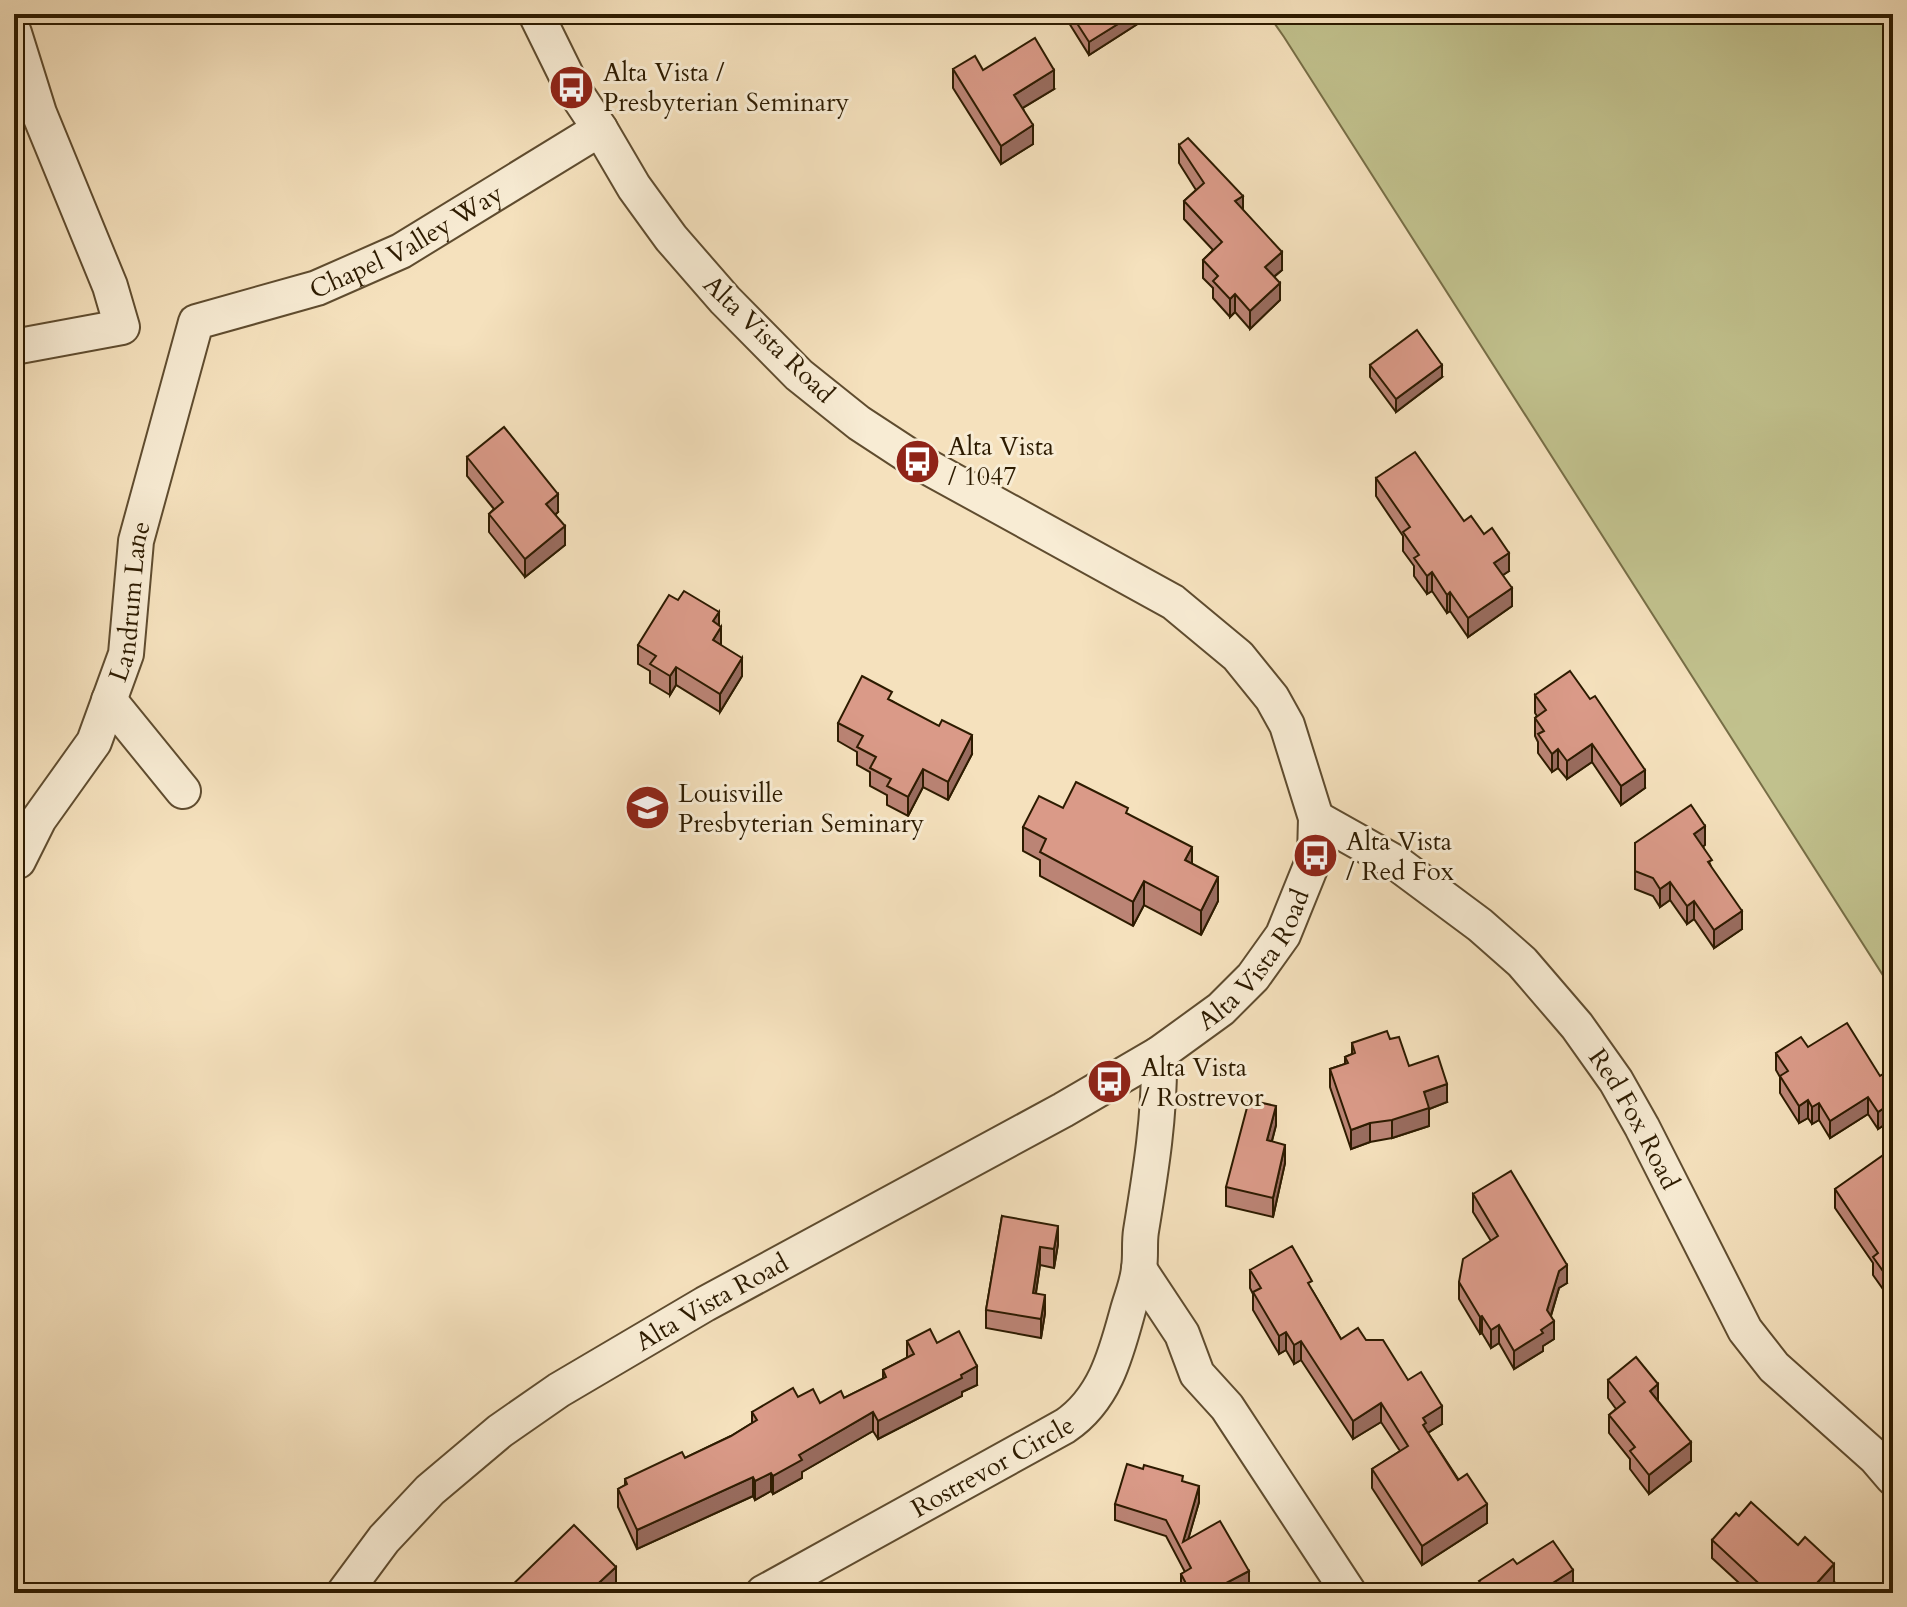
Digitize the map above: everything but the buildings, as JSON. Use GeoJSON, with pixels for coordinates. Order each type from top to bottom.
{"type":"FeatureCollection","features":[{"type":"Feature","properties":{"kind":"street","name":"Alta Vista Road"},"geometry":{"type":"LineString","coordinates":[[344,1593],[384,1539],[430,1490],[500,1431],[559,1390],[705,1304],[1063,1110],[1159,1054],[1221,1009],[1253,977],[1283,935],[1315,856],[1316,818],[1287,725],[1272,698],[1238,656],[1173,602],[917,461],[859,423],[799,375],[725,300],[671,238],[634,187],[572,87],[536,14]]}},
{"type":"Feature","properties":{"kind":"street"},"geometry":{"type":"LineString","coordinates":[[14,33],[39,113],[110,286],[122,327],[14,347]]}},
{"type":"Feature","properties":{"kind":"street","name":"Chapel Valley Way"},"geometry":{"type":"LineString","coordinates":[[196,322],[317,288],[401,251],[600,129]]}},
{"type":"Feature","properties":{"kind":"street","name":"Landrum Lane"},"geometry":{"type":"LineString","coordinates":[[18,861],[39,819],[94,742],[126,654],[136,541],[196,322]]}},
{"type":"Feature","properties":{"kind":"street"},"geometry":{"type":"LineString","coordinates":[[109,700],[183,791]]}},
{"type":"Feature","properties":{"kind":"street","name":"Red Fox Road"},"geometry":{"type":"LineString","coordinates":[[1316,818],[1398,864],[1480,925],[1522,962],[1577,1026],[1616,1081],[1745,1330],[1774,1367],[1875,1457],[1893,1478]]}},
{"type":"Feature","properties":{"kind":"street","name":"Rostrevor Circle"},"geometry":{"type":"LineString","coordinates":[[763,1593],[1081,1415],[1104,1381],[1118,1345],[1139,1269],[1140,1237],[1160,1101],[1159,1054]]}},
{"type":"Feature","properties":{"kind":"street"},"geometry":{"type":"LineString","coordinates":[[1139,1269],[1182,1334],[1197,1374],[1227,1407],[1349,1593]]}},
{"type":"Feature","properties":{"kind":"green space"},"geometry":{"type":"Polygon","coordinates":[[[1268,14],[1893,14],[1893,991],[1284,37],[1268,14]]]}},
{"type":"Feature","properties":{"kind":"place","name":"Alta Vista / Presbyterian Seminary"},"geometry":{"type":"Point","coordinates":[572,87]}},
{"type":"Feature","properties":{"kind":"place","name":"Alta Vista / 1047"},"geometry":{"type":"Point","coordinates":[917,461]}},
{"type":"Feature","properties":{"kind":"place","name":"Louisville Presbyterian Seminary"},"geometry":{"type":"Point","coordinates":[647,808]}},
{"type":"Feature","properties":{"kind":"place","name":"Alta Vista / Red Fox"},"geometry":{"type":"Point","coordinates":[1315,856]}},
{"type":"Feature","properties":{"kind":"place","name":"Alta Vista / Rostrevor"},"geometry":{"type":"Point","coordinates":[1110,1082]}}]}
